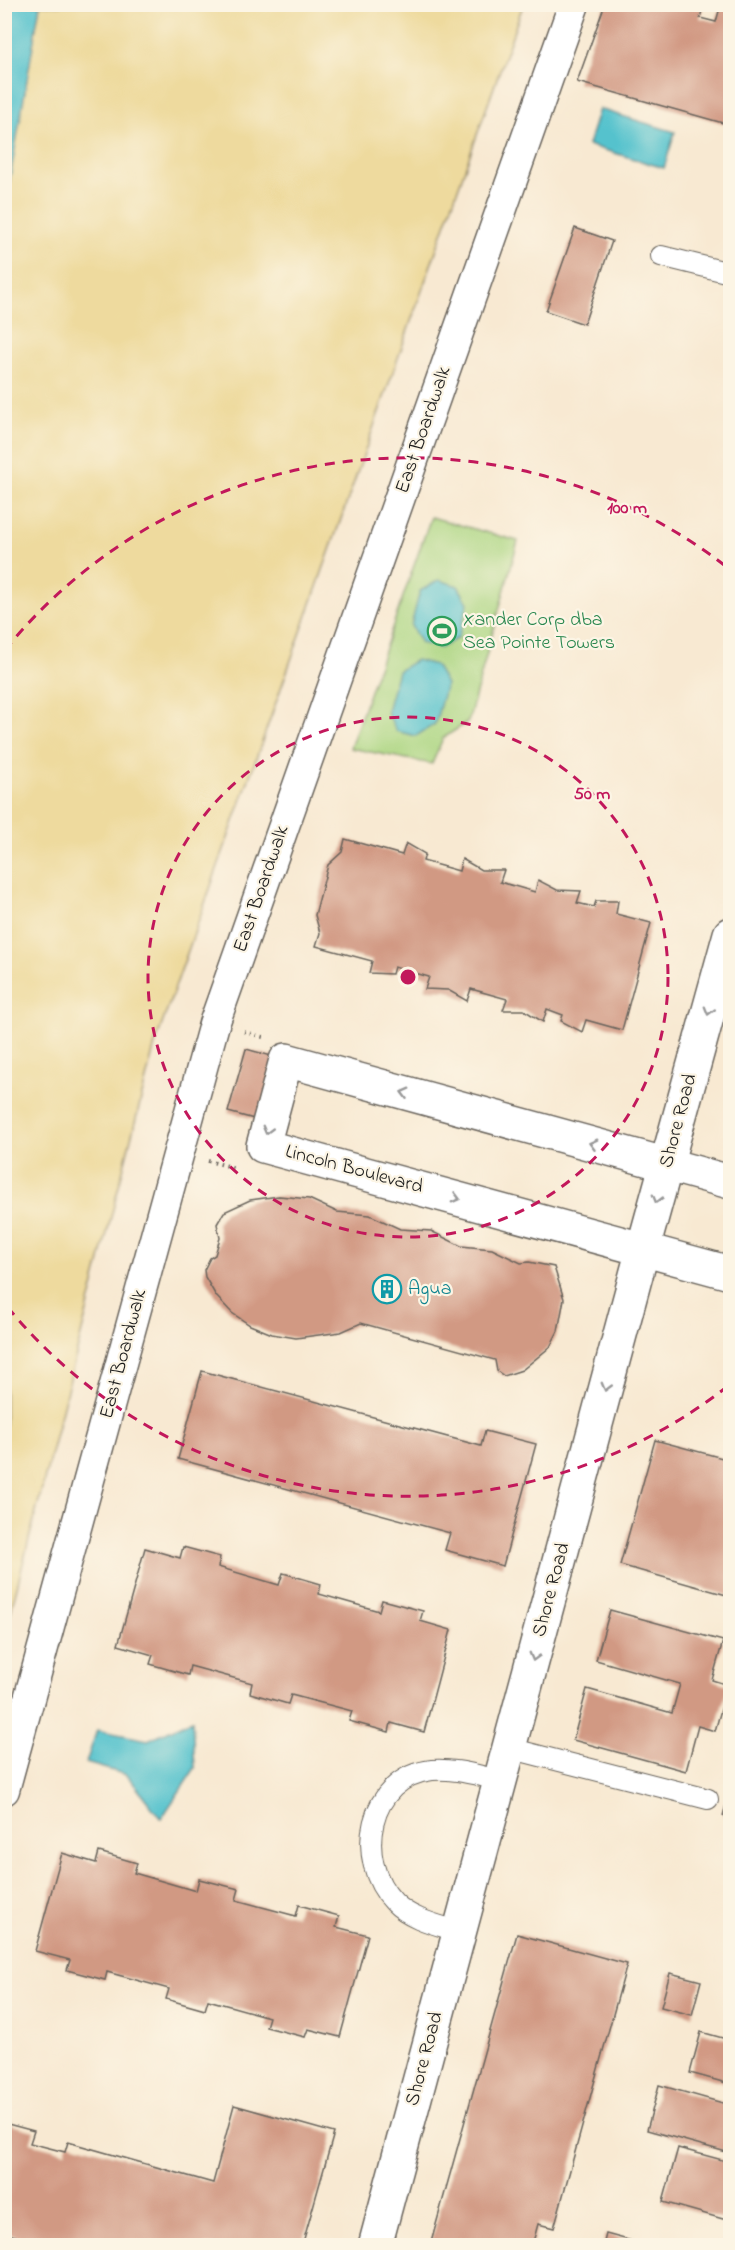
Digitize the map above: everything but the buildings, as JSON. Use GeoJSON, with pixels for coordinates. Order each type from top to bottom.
{"type":"FeatureCollection","features":[{"type":"Feature","properties":{"kind":"street","name":"East Boardwalk"},"geometry":{"type":"LineString","coordinates":[[4,1790],[214,1024],[574,4]]}},
{"type":"Feature","properties":{"kind":"street","name":"Shore Road"},"geometry":{"type":"LineString","coordinates":[[375,2246],[730,934]]}},
{"type":"Feature","properties":{"kind":"street","name":"Lincoln Boulevard"},"geometry":{"type":"LineString","coordinates":[[730,1182],[286,1060],[263,1146],[730,1273]]}},
{"type":"Feature","properties":{"kind":"lane"},"geometry":{"type":"LineString","coordinates":[[662,256],[730,273]]}},
{"type":"Feature","properties":{"kind":"lane"},"geometry":{"type":"LineString","coordinates":[[509,1748],[708,1799]]}},
{"type":"Feature","properties":{"kind":"lane"},"geometry":{"type":"LineString","coordinates":[[460,1932],[418,1917],[396,1904],[388,1896],[378,1881],[372,1864],[371,1830],[386,1798],[398,1784],[415,1775],[432,1770],[500,1780]]}},
{"type":"Feature","properties":{"kind":"green space","name":"Xander Corp dba Sea Pointe Towers"},"geometry":{"type":"Polygon","coordinates":[[[431,517],[518,541],[468,722],[443,738],[432,764],[350,748],[431,517]]]}},
{"type":"Feature","properties":{"kind":"sand"},"geometry":{"type":"Polygon","coordinates":[[[40,5],[523,5],[155,1044],[5,1634],[4,207],[40,5]]]}},
{"type":"Feature","properties":{"kind":"water"},"geometry":{"type":"Polygon","coordinates":[[[4,5],[40,5],[5,207],[4,5]]]}},
{"type":"Feature","properties":{"kind":"water"},"geometry":{"type":"Polygon","coordinates":[[[599,109],[675,132],[664,168],[588,145],[599,109]]]}},
{"type":"Feature","properties":{"kind":"water"},"geometry":{"type":"Polygon","coordinates":[[[439,580],[458,586],[468,603],[458,638],[440,648],[421,643],[411,626],[420,591],[439,580]]]}},
{"type":"Feature","properties":{"kind":"water"},"geometry":{"type":"Polygon","coordinates":[[[416,660],[435,665],[446,684],[435,724],[416,736],[396,731],[387,711],[398,671],[416,660]]]}},
{"type":"Feature","properties":{"kind":"water"},"geometry":{"type":"Polygon","coordinates":[[[192,1720],[195,1768],[161,1819],[127,1775],[86,1763],[97,1730],[148,1740],[192,1720]]]}},
{"type":"Feature","properties":{"kind":"place","name":"Xander Corp dba Sea Pointe Towers"},"geometry":{"type":"Point","coordinates":[442,631]}},
{"type":"Feature","properties":{"kind":"place","name":"Agua"},"geometry":{"type":"Point","coordinates":[387,1289]}}]}
